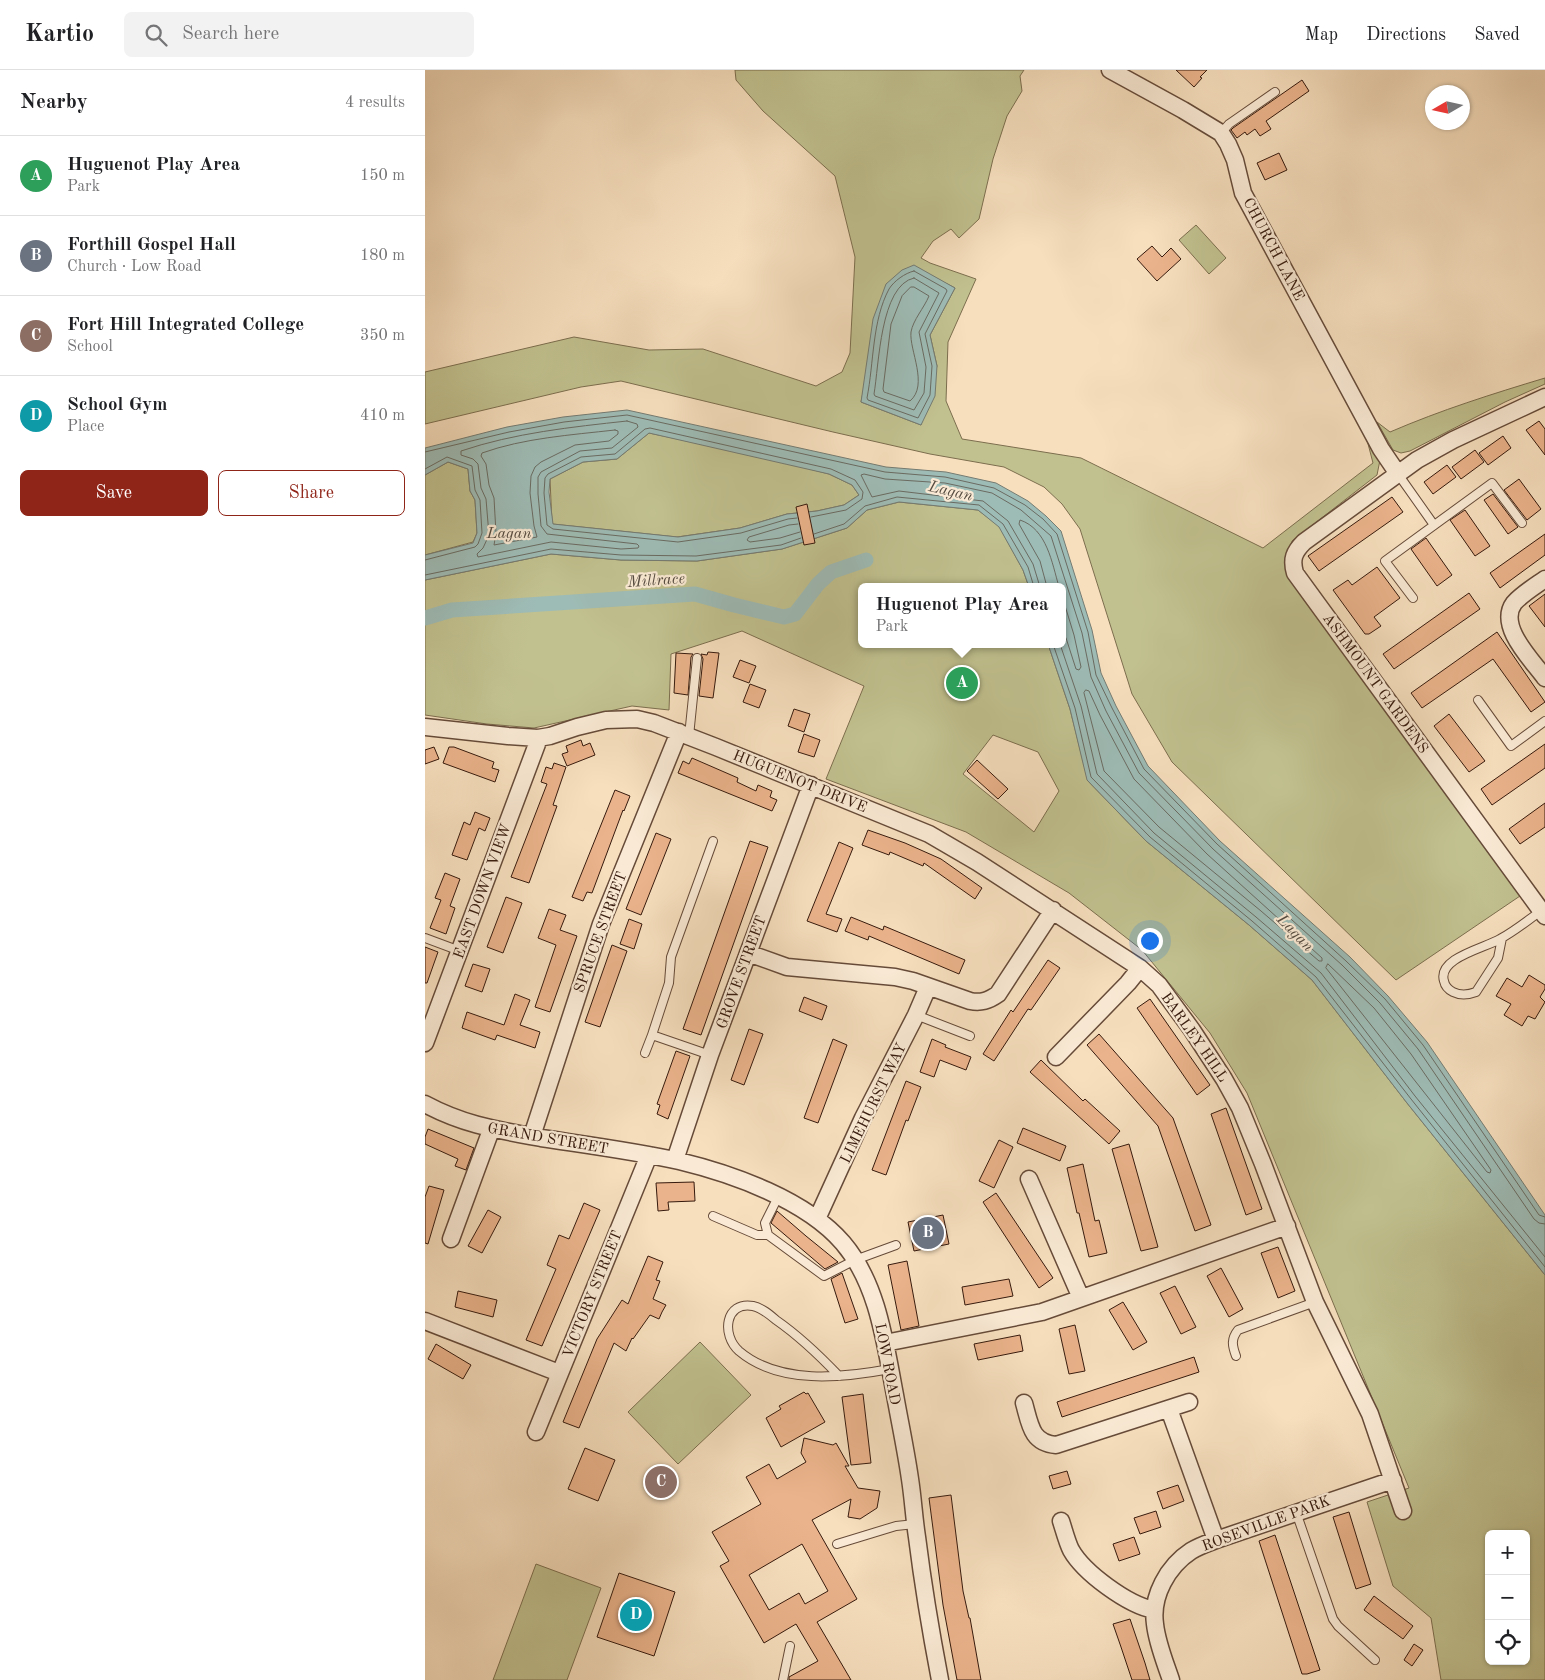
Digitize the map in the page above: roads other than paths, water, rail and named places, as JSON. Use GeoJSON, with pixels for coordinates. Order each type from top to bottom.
{"type":"FeatureCollection","features":[{"type":"Feature","properties":{"kind":"street"},"geometry":{"type":"LineString","coordinates":[[1109,70],[1221,133]]}},
{"type":"Feature","properties":{"kind":"street","name":"CHURCH LANE"},"geometry":{"type":"LineString","coordinates":[[1221,133],[1235,160],[1243,193],[1381,449],[1398,474]]}},
{"type":"Feature","properties":{"kind":"street","name":"ASHMOUNT GARDENS"},"geometry":{"type":"LineString","coordinates":[[1543,913],[1300,580],[1293,567],[1294,555],[1304,542],[1417,460],[1453,440],[1545,397]]}},
{"type":"Feature","properties":{"kind":"street"},"geometry":{"type":"LineString","coordinates":[[1545,579],[1515,602],[1510,609],[1508,618],[1509,627],[1514,636],[1545,678]]}},
{"type":"Feature","properties":{"kind":"street","name":"HUGUENOT DRIVE"},"geometry":{"type":"LineString","coordinates":[[425,727],[538,738],[590,723],[637,719],[684,734],[929,834],[962,852],[1140,968]]}},
{"type":"Feature","properties":{"kind":"street","name":"SPRUCE STREET"},"geometry":{"type":"LineString","coordinates":[[532,1136],[601,924],[684,734]]}},
{"type":"Feature","properties":{"kind":"street","name":"EAST DOWN VIEW"},"geometry":{"type":"LineString","coordinates":[[425,1043],[538,738]]}},
{"type":"Feature","properties":{"kind":"street","name":"GROVE STREET"},"geometry":{"type":"LineString","coordinates":[[675,1160],[710,1055],[811,786]]}},
{"type":"Feature","properties":{"kind":"street"},"geometry":{"type":"LineString","coordinates":[[748,953],[787,967],[895,977],[969,1001],[979,1002],[989,1000],[998,994],[1053,910]]}},
{"type":"Feature","properties":{"kind":"street"},"geometry":{"type":"LineString","coordinates":[[1056,1057],[1129,984],[1140,968]]}},
{"type":"Feature","properties":{"kind":"street","name":"BARLEY HILL"},"geometry":{"type":"LineString","coordinates":[[1140,968],[1159,985],[1225,1078],[1240,1108],[1315,1302]]}},
{"type":"Feature","properties":{"kind":"street","name":"LIMEHURST WAY"},"geometry":{"type":"LineString","coordinates":[[817,1219],[863,1118],[916,1015],[928,987]]}},
{"type":"Feature","properties":{"kind":"street","name":"GRAND STREET"},"geometry":{"type":"LineString","coordinates":[[425,1104],[456,1119],[491,1130],[675,1160]]}},
{"type":"Feature","properties":{"kind":"street"},"geometry":{"type":"LineString","coordinates":[[451,1239],[491,1130]]}},
{"type":"Feature","properties":{"kind":"street","name":"VICTORY STREET"},"geometry":{"type":"LineString","coordinates":[[536,1432],[649,1155]]}},
{"type":"Feature","properties":{"kind":"street","name":"LOW ROAD"},"geometry":{"type":"LineString","coordinates":[[675,1160],[737,1179],[778,1197],[817,1219],[843,1243],[855,1260],[871,1292],[885,1343],[910,1478],[927,1612],[940,1680]]}},
{"type":"Feature","properties":{"kind":"street"},"geometry":{"type":"LineString","coordinates":[[1029,1179],[1081,1298]]}},
{"type":"Feature","properties":{"kind":"street"},"geometry":{"type":"LineString","coordinates":[[885,1343],[1041,1312],[1287,1226]]}},
{"type":"Feature","properties":{"kind":"street"},"geometry":{"type":"LineString","coordinates":[[1315,1302],[1370,1414],[1403,1511]]}},
{"type":"Feature","properties":{"kind":"street"},"geometry":{"type":"LineString","coordinates":[[425,1321],[559,1373]]}},
{"type":"Feature","properties":{"kind":"street"},"geometry":{"type":"LineString","coordinates":[[1023,1403],[1036,1437],[1045,1444],[1056,1445],[1189,1402]]}},
{"type":"Feature","properties":{"kind":"street"},"geometry":{"type":"LineString","coordinates":[[1169,1409],[1216,1540]]}},
{"type":"Feature","properties":{"kind":"street","name":"ROSEVILLE PARK"},"geometry":{"type":"LineString","coordinates":[[1171,1680],[1158,1638],[1154,1610],[1164,1581],[1171,1569],[1181,1558],[1193,1550],[1216,1540],[1393,1480]]}},
{"type":"Feature","properties":{"kind":"street"},"geometry":{"type":"LineString","coordinates":[[1061,1521],[1071,1549],[1081,1565],[1098,1580],[1138,1606],[1154,1610]]}},
{"type":"Feature","properties":{"kind":"lane"},"geometry":{"type":"LineString","coordinates":[[1221,133],[1229,124],[1275,92]]}},
{"type":"Feature","properties":{"kind":"lane"},"geometry":{"type":"LineString","coordinates":[[1398,474],[1433,525]]}},
{"type":"Feature","properties":{"kind":"lane"},"geometry":{"type":"LineString","coordinates":[[1413,598],[1385,562],[1492,483],[1521,523]]}},
{"type":"Feature","properties":{"kind":"lane"},"geometry":{"type":"LineString","coordinates":[[684,734],[697,658]]}},
{"type":"Feature","properties":{"kind":"lane"},"geometry":{"type":"LineString","coordinates":[[1478,700],[1511,746],[1545,722]]}},
{"type":"Feature","properties":{"kind":"lane"},"geometry":{"type":"LineString","coordinates":[[645,1054],[669,983],[671,957],[713,842]]}},
{"type":"Feature","properties":{"kind":"lane"},"geometry":{"type":"LineString","coordinates":[[1502,938],[1498,958],[1476,992],[1462,995],[1452,992],[1445,986],[1443,970],[1455,959],[1502,938],[1543,913]]}},
{"type":"Feature","properties":{"kind":"lane"},"geometry":{"type":"LineString","coordinates":[[425,938],[460,951]]}},
{"type":"Feature","properties":{"kind":"lane"},"geometry":{"type":"LineString","coordinates":[[916,1015],[970,1036]]}},
{"type":"Feature","properties":{"kind":"lane"},"geometry":{"type":"LineString","coordinates":[[651,1035],[710,1055]]}},
{"type":"Feature","properties":{"kind":"lane"},"geometry":{"type":"LineString","coordinates":[[768,1235],[765,1224],[778,1197]]}},
{"type":"Feature","properties":{"kind":"lane"},"geometry":{"type":"LineString","coordinates":[[713,1216],[757,1235],[768,1235],[824,1276],[855,1260],[896,1245]]}},
{"type":"Feature","properties":{"kind":"lane"},"geometry":{"type":"LineString","coordinates":[[1236,1356],[1232,1343],[1233,1336],[1238,1330],[1315,1302]]}},
{"type":"Feature","properties":{"kind":"lane"},"geometry":{"type":"LineString","coordinates":[[839,1376],[807,1343],[761,1309],[746,1306],[731,1314],[727,1330],[731,1340],[739,1350],[758,1363],[781,1372],[839,1376],[890,1369]]}},
{"type":"Feature","properties":{"kind":"lane"},"geometry":{"type":"LineString","coordinates":[[1296,1512],[1333,1619],[1338,1626],[1375,1660]]}},
{"type":"Feature","properties":{"kind":"lane"},"geometry":{"type":"LineString","coordinates":[[837,1544],[896,1526],[915,1524]]}},
{"type":"Feature","properties":{"kind":"lane"},"geometry":{"type":"LineString","coordinates":[[783,1680],[790,1646]]}},
{"type":"Feature","properties":{"kind":"water"},"geometry":{"type":"Polygon","coordinates":[[[914,265],[955,288],[930,335],[937,366],[935,396],[921,425],[861,402],[873,319],[886,284],[902,270],[914,265]]]}},
{"type":"Feature","properties":{"kind":"water","name":"Lagan"},"geometry":{"type":"Polygon","coordinates":[[[627,410],[886,467],[946,472],[996,483],[1028,501],[1061,531],[1092,630],[1101,673],[1148,766],[1220,841],[1350,957],[1388,996],[1427,1042],[1545,1215],[1545,1275],[1407,1103],[1312,980],[1249,925],[1146,841],[1087,780],[1070,709],[1049,648],[1066,648],[1066,583],[1028,583],[1023,570],[999,527],[978,510],[899,502],[867,510],[847,528],[782,549],[697,561],[621,560],[551,554],[425,580],[425,555],[473,543],[477,533],[475,500],[470,491],[468,469],[448,462],[425,475],[425,448],[507,427],[563,417],[627,410]],[[649,433],[617,459],[583,462],[550,479],[549,492],[553,524],[678,537],[740,528],[787,514],[817,511],[844,505],[859,495],[852,485],[829,474],[649,433]]]}},
{"type":"Feature","properties":{"kind":"waterway","name":"Millrace"},"geometry":{"type":"LineString","coordinates":[[425,618],[452,610],[695,594],[784,617],[795,614],[818,584],[831,572],[866,560]]}},
{"type":"Feature","properties":{"kind":"place","name":"Huguenot Play Area"},"geometry":{"type":"Point","coordinates":[962,683]}},
{"type":"Feature","properties":{"kind":"place","name":"Forthill Gospel Hall"},"geometry":{"type":"Point","coordinates":[928,1233]}},
{"type":"Feature","properties":{"kind":"place","name":"Fort Hill Integrated College"},"geometry":{"type":"Point","coordinates":[661,1482]}},
{"type":"Feature","properties":{"kind":"place","name":"School Gym"},"geometry":{"type":"Point","coordinates":[636,1615]}}]}
